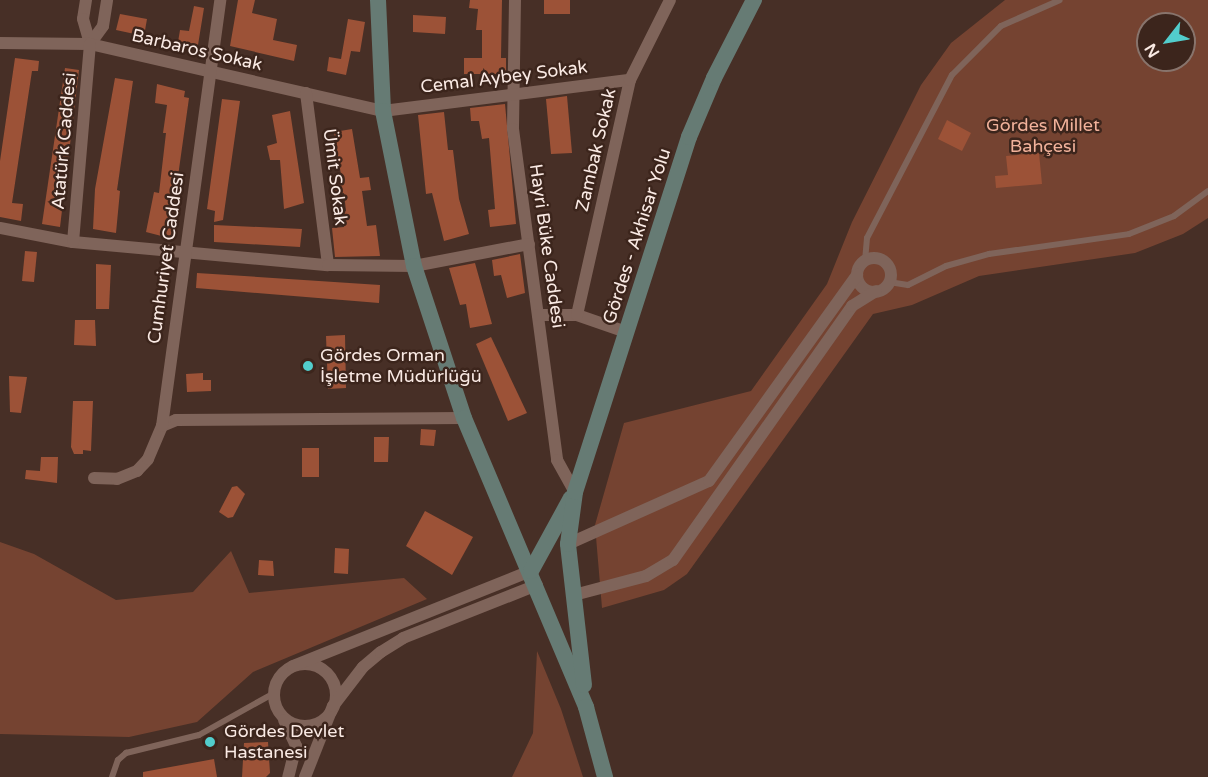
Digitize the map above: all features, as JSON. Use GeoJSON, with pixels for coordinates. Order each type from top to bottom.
{"type":"FeatureCollection","features":[{"type":"Feature","properties":{"kind":"main road","name":"Gördes - Akhisar Yolu"},"geometry":{"type":"LineString","coordinates":[[378,0],[383,111],[414,266],[464,418],[586,707],[605,777]]}},
{"type":"Feature","properties":{"kind":"main road","name":"Gördes - Akhisar Yolu"},"geometry":{"type":"LineString","coordinates":[[586,707],[568,544],[575,492],[689,137],[714,78],[754,0]]}},
{"type":"Feature","properties":{"kind":"main road","name":"Gördes - Akhisar Yolu"},"geometry":{"type":"LineString","coordinates":[[536,584],[546,540],[575,492]]}},
{"type":"Feature","properties":{"kind":"main road"},"geometry":{"type":"LineString","coordinates":[[514,532],[529,545],[558,534],[568,544]]}},
{"type":"Feature","properties":{"kind":"main road"},"geometry":{"type":"LineString","coordinates":[[536,584],[562,608],[570,604],[574,595]]}},
{"type":"Feature","properties":{"kind":"street","name":"Atatürk Caddesi"},"geometry":{"type":"LineString","coordinates":[[73,242],[90,44],[83,19],[86,0]]}},
{"type":"Feature","properties":{"kind":"street","name":"Atatürk Caddesi"},"geometry":{"type":"LineString","coordinates":[[90,44],[104,26],[107,0]]}},
{"type":"Feature","properties":{"kind":"street","name":"Cumhuriyet Caddesi"},"geometry":{"type":"LineString","coordinates":[[94,478],[117,479],[137,471],[148,459],[162,426],[220,0]]}},
{"type":"Feature","properties":{"kind":"street","name":"Hayri Büke Caddesi"},"geometry":{"type":"LineString","coordinates":[[515,0],[511,93],[528,244],[557,460],[575,492]]}},
{"type":"Feature","properties":{"kind":"street","name":"Zambak Sokak"},"geometry":{"type":"LineString","coordinates":[[577,315],[630,80],[670,0]]}},
{"type":"Feature","properties":{"kind":"street","name":"Barbaros Sokak"},"geometry":{"type":"LineString","coordinates":[[0,43],[90,44],[383,111]]}},
{"type":"Feature","properties":{"kind":"street","name":"Cemal Aybey Sokak"},"geometry":{"type":"LineString","coordinates":[[383,111],[511,93],[630,80]]}},
{"type":"Feature","properties":{"kind":"street","name":"Ümit Sokak"},"geometry":{"type":"LineString","coordinates":[[306,93],[328,265]]}},
{"type":"Feature","properties":{"kind":"street"},"geometry":{"type":"LineString","coordinates":[[0,228],[73,242],[328,265],[414,266],[528,244]]}},
{"type":"Feature","properties":{"kind":"street"},"geometry":{"type":"LineString","coordinates":[[568,544],[689,493],[709,481],[724,464],[865,261],[875,258],[885,261],[891,271],[889,282],[852,306],[705,516],[665,567],[574,595]]}},
{"type":"Feature","properties":{"kind":"street"},"geometry":{"type":"LineString","coordinates":[[857,275],[861,285],[876,291]]}},
{"type":"Feature","properties":{"kind":"street"},"geometry":{"type":"LineString","coordinates":[[538,315],[577,315],[626,332]]}},
{"type":"Feature","properties":{"kind":"street"},"geometry":{"type":"LineString","coordinates":[[162,426],[176,420],[464,418]]}},
{"type":"Feature","properties":{"kind":"street"},"geometry":{"type":"LineString","coordinates":[[689,493],[704,497],[705,516]]}},
{"type":"Feature","properties":{"kind":"street"},"geometry":{"type":"LineString","coordinates":[[288,777],[296,746],[274,693],[278,679],[293,666],[536,584]]}},
{"type":"Feature","properties":{"kind":"street"},"geometry":{"type":"LineString","coordinates":[[282,716],[300,726],[310,726],[320,722],[363,667],[403,638],[536,584]]}},
{"type":"Feature","properties":{"kind":"street"},"geometry":{"type":"LineString","coordinates":[[293,666],[313,665],[329,676],[334,686],[333,706],[304,777]]}},
{"type":"Feature","properties":{"kind":"lane"},"geometry":{"type":"LineString","coordinates":[[865,261],[867,238],[952,75],[1001,26],[1060,0]]}},
{"type":"Feature","properties":{"kind":"lane"},"geometry":{"type":"LineString","coordinates":[[889,282],[908,285],[946,266],[989,254],[1128,234],[1174,216],[1208,191]]}},
{"type":"Feature","properties":{"kind":"lane"},"geometry":{"type":"LineString","coordinates":[[112,777],[118,760],[126,753],[199,735],[274,693]]}},
{"type":"Feature","properties":{"kind":"green space","name":"Gördes Millet Bahçesi"},"geometry":{"type":"Polygon","coordinates":[[[1005,0],[1208,0],[1208,218],[1183,234],[1135,253],[979,276],[912,305],[873,314],[687,574],[664,590],[602,608],[595,525],[624,423],[751,391],[827,284],[852,222],[921,85],[951,43],[1005,0]]]}},
{"type":"Feature","properties":{"kind":"green space"},"geometry":{"type":"Polygon","coordinates":[[[0,542],[34,554],[116,600],[193,592],[231,551],[249,593],[404,578],[427,599],[253,672],[197,722],[129,737],[0,734],[0,542]]]}},
{"type":"Feature","properties":{"kind":"green space"},"geometry":{"type":"Polygon","coordinates":[[[537,651],[561,709],[583,777],[512,777],[533,733],[537,651]]]}},
{"type":"Feature","properties":{"kind":"building"},"geometry":{"type":"Polygon","coordinates":[[[238,0],[255,0],[252,13],[277,19],[273,40],[297,45],[294,61],[230,46],[238,0]]]}},
{"type":"Feature","properties":{"kind":"building"},"geometry":{"type":"Polygon","coordinates":[[[470,0],[502,0],[501,58],[506,58],[506,74],[464,74],[464,58],[482,58],[482,30],[476,30],[478,9],[469,8],[470,0]]]}},
{"type":"Feature","properties":{"kind":"building"},"geometry":{"type":"Polygon","coordinates":[[[544,0],[570,0],[570,14],[544,14],[544,0]]]}},
{"type":"Feature","properties":{"kind":"building"},"geometry":{"type":"Polygon","coordinates":[[[194,6],[204,8],[198,45],[178,42],[180,30],[189,31],[194,6]]]}},
{"type":"Feature","properties":{"kind":"building"},"geometry":{"type":"Polygon","coordinates":[[[120,14],[147,19],[144,36],[116,30],[120,14]]]}},
{"type":"Feature","properties":{"kind":"building"},"geometry":{"type":"Polygon","coordinates":[[[413,15],[446,17],[445,34],[413,32],[413,15]]]}},
{"type":"Feature","properties":{"kind":"building"},"geometry":{"type":"Polygon","coordinates":[[[348,19],[365,22],[360,52],[351,51],[346,75],[327,71],[329,57],[341,59],[348,19]]]}},
{"type":"Feature","properties":{"kind":"building"},"geometry":{"type":"Polygon","coordinates":[[[15,58],[39,61],[38,71],[32,71],[12,203],[23,204],[21,221],[0,217],[0,161],[15,58]]]}},
{"type":"Feature","properties":{"kind":"building"},"geometry":{"type":"Polygon","coordinates":[[[65,68],[79,70],[60,227],[42,224],[65,68]]]}},
{"type":"Feature","properties":{"kind":"building"},"geometry":{"type":"Polygon","coordinates":[[[115,78],[133,81],[117,190],[120,191],[116,233],[93,229],[95,189],[115,78]]]}},
{"type":"Feature","properties":{"kind":"building"},"geometry":{"type":"Polygon","coordinates":[[[157,84],[185,91],[184,97],[189,98],[172,219],[175,220],[173,239],[146,232],[154,192],[159,193],[166,133],[163,133],[167,105],[155,103],[157,84]]]}},
{"type":"Feature","properties":{"kind":"building"},"geometry":{"type":"Polygon","coordinates":[[[567,96],[572,153],[551,154],[546,99],[567,96]]]}},
{"type":"Feature","properties":{"kind":"building"},"geometry":{"type":"Polygon","coordinates":[[[222,99],[240,101],[223,220],[214,222],[215,211],[207,209],[222,99]]]}},
{"type":"Feature","properties":{"kind":"building"},"geometry":{"type":"Polygon","coordinates":[[[505,104],[516,224],[490,227],[488,210],[495,209],[489,138],[482,139],[479,121],[471,121],[470,108],[505,104]]]}},
{"type":"Feature","properties":{"kind":"building"},"geometry":{"type":"Polygon","coordinates":[[[290,111],[304,203],[284,209],[280,160],[270,160],[267,146],[277,143],[272,115],[290,111]]]}},
{"type":"Feature","properties":{"kind":"building"},"geometry":{"type":"Polygon","coordinates":[[[444,112],[448,150],[453,150],[459,199],[469,234],[444,241],[432,193],[426,194],[418,115],[444,112]]]}},
{"type":"Feature","properties":{"kind":"building"},"geometry":{"type":"Polygon","coordinates":[[[947,120],[971,133],[962,151],[938,139],[947,120]]]}},
{"type":"Feature","properties":{"kind":"building"},"geometry":{"type":"Polygon","coordinates":[[[352,129],[360,178],[369,177],[371,190],[362,191],[367,226],[376,225],[380,256],[335,257],[332,228],[344,227],[342,211],[346,211],[344,193],[336,194],[335,182],[342,181],[334,132],[352,129]]]}},
{"type":"Feature","properties":{"kind":"building"},"geometry":{"type":"Polygon","coordinates":[[[1039,153],[1042,184],[996,188],[995,176],[1008,175],[1006,156],[1039,153]]]}},
{"type":"Feature","properties":{"kind":"building"},"geometry":{"type":"Polygon","coordinates":[[[214,225],[302,229],[300,247],[214,242],[214,225]]]}},
{"type":"Feature","properties":{"kind":"building"},"geometry":{"type":"Polygon","coordinates":[[[25,251],[37,252],[34,282],[22,281],[25,251]]]}},
{"type":"Feature","properties":{"kind":"building"},"geometry":{"type":"Polygon","coordinates":[[[520,254],[525,293],[507,298],[501,275],[494,276],[492,260],[520,254]]]}},
{"type":"Feature","properties":{"kind":"building"},"geometry":{"type":"Polygon","coordinates":[[[475,263],[492,324],[470,328],[466,304],[460,305],[449,268],[475,263]]]}},
{"type":"Feature","properties":{"kind":"building"},"geometry":{"type":"Polygon","coordinates":[[[96,264],[111,265],[109,309],[96,309],[96,264]]]}},
{"type":"Feature","properties":{"kind":"building"},"geometry":{"type":"Polygon","coordinates":[[[197,273],[380,285],[379,303],[196,288],[197,273]]]}},
{"type":"Feature","properties":{"kind":"building"},"geometry":{"type":"Polygon","coordinates":[[[75,320],[95,320],[96,346],[74,345],[75,320]]]}},
{"type":"Feature","properties":{"kind":"building","name":"Gördes Orman İşletme Müdürlüğü"},"geometry":{"type":"Polygon","coordinates":[[[345,335],[346,388],[328,389],[326,336],[345,335]]]}},
{"type":"Feature","properties":{"kind":"building"},"geometry":{"type":"Polygon","coordinates":[[[491,337],[527,413],[508,421],[476,344],[491,337]]]}},
{"type":"Feature","properties":{"kind":"building"},"geometry":{"type":"Polygon","coordinates":[[[203,373],[203,380],[211,380],[211,391],[187,392],[186,374],[203,373]]]}},
{"type":"Feature","properties":{"kind":"building"},"geometry":{"type":"Polygon","coordinates":[[[9,376],[27,377],[21,413],[10,412],[9,376]]]}},
{"type":"Feature","properties":{"kind":"building"},"geometry":{"type":"Polygon","coordinates":[[[73,401],[93,401],[91,451],[83,450],[83,454],[74,454],[71,447],[73,401]]]}},
{"type":"Feature","properties":{"kind":"building"},"geometry":{"type":"Polygon","coordinates":[[[421,429],[436,430],[434,446],[420,445],[421,429]]]}},
{"type":"Feature","properties":{"kind":"building"},"geometry":{"type":"Polygon","coordinates":[[[374,437],[389,437],[388,462],[374,462],[374,437]]]}},
{"type":"Feature","properties":{"kind":"building"},"geometry":{"type":"Polygon","coordinates":[[[302,448],[319,448],[319,477],[302,477],[302,448]]]}},
{"type":"Feature","properties":{"kind":"building"},"geometry":{"type":"Polygon","coordinates":[[[41,457],[58,457],[57,483],[25,479],[26,470],[40,471],[41,457]]]}},
{"type":"Feature","properties":{"kind":"building"},"geometry":{"type":"Polygon","coordinates":[[[237,486],[245,494],[233,517],[228,518],[219,512],[232,487],[237,486]]]}},
{"type":"Feature","properties":{"kind":"building"},"geometry":{"type":"Polygon","coordinates":[[[425,511],[473,537],[452,575],[406,546],[425,511]]]}},
{"type":"Feature","properties":{"kind":"building"},"geometry":{"type":"Polygon","coordinates":[[[335,548],[349,549],[348,574],[334,573],[335,548]]]}},
{"type":"Feature","properties":{"kind":"building"},"geometry":{"type":"Polygon","coordinates":[[[259,560],[273,561],[274,576],[258,575],[259,560]]]}},
{"type":"Feature","properties":{"kind":"building"},"geometry":{"type":"Polygon","coordinates":[[[268,742],[270,773],[266,777],[242,777],[244,743],[268,742]]]}},
{"type":"Feature","properties":{"kind":"building"},"geometry":{"type":"Polygon","coordinates":[[[214,759],[217,777],[143,777],[143,772],[214,759]]]}},
{"type":"Feature","properties":{"kind":"place","name":"Gördes Orman İşletme Müdürlüğü"},"geometry":{"type":"Point","coordinates":[308,366]}},
{"type":"Feature","properties":{"kind":"place","name":"Gördes Devlet Hastanesi"},"geometry":{"type":"Point","coordinates":[210,742]}}]}
